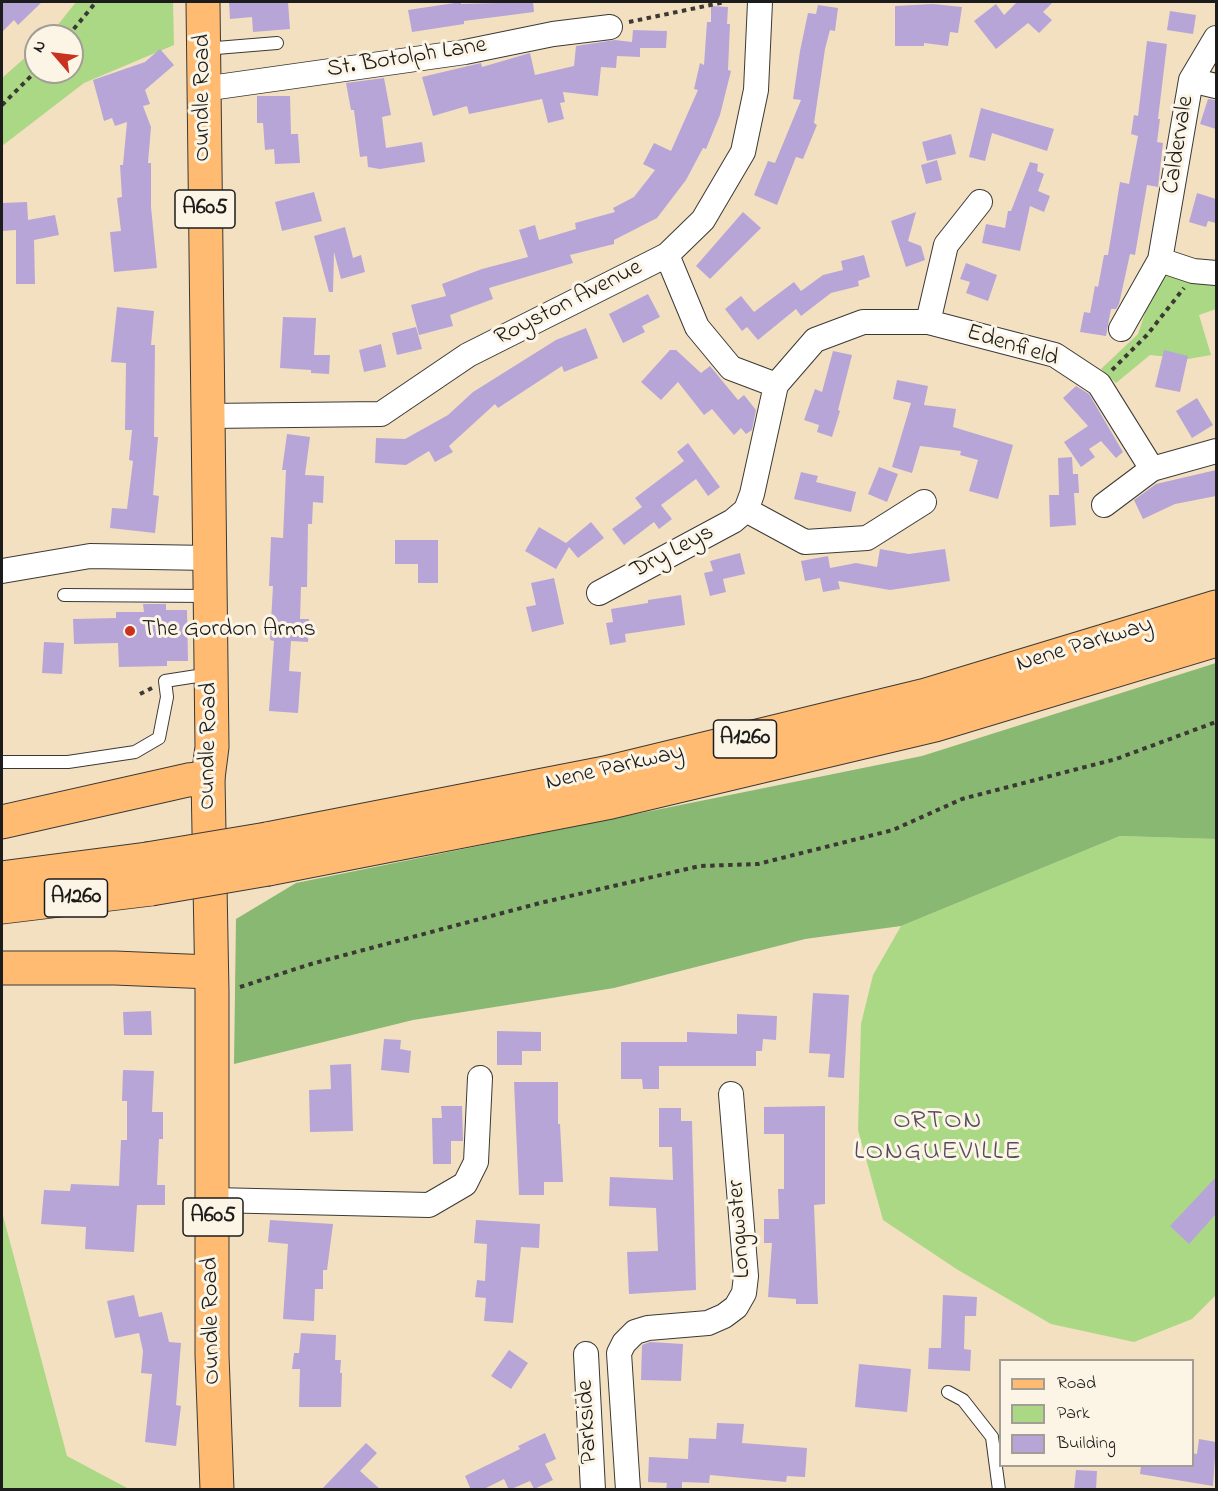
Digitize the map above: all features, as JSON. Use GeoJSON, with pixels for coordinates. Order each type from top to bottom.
{"type":"FeatureCollection","features":[{"type":"Feature","properties":{"kind":"main road","name":"Oundle Road"},"geometry":{"type":"LineString","coordinates":[[203,2],[212,747],[208,778],[213,1200],[212,1355],[217,1490]]}},
{"type":"Feature","properties":{"kind":"main road","name":"Nene Parkway"},"geometry":{"type":"LineString","coordinates":[[267,854],[903,700],[1216,607]]}},
{"type":"Feature","properties":{"kind":"main road","name":"Nene Parkway"},"geometry":{"type":"LineString","coordinates":[[2,907],[149,874],[611,802],[923,727],[1216,640]]}},
{"type":"Feature","properties":{"kind":"main road"},"geometry":{"type":"LineString","coordinates":[[2,822],[188,780],[208,778]]}},
{"type":"Feature","properties":{"kind":"main road","name":"Nene Parkway"},"geometry":{"type":"LineString","coordinates":[[2,878],[149,874]]}},
{"type":"Feature","properties":{"kind":"main road"},"geometry":{"type":"LineString","coordinates":[[2,968],[115,968],[210,972]]}},
{"type":"Feature","properties":{"kind":"street","name":"Royston Avenue"},"geometry":{"type":"LineString","coordinates":[[208,416],[381,414],[468,355],[667,255],[703,220],[742,152],[756,90],[760,2]]}},
{"type":"Feature","properties":{"kind":"street","name":"St. Botolph Lane"},"geometry":{"type":"LineString","coordinates":[[203,89],[465,52],[553,34],[610,27]]}},
{"type":"Feature","properties":{"kind":"street","name":"Caldervale"},"geometry":{"type":"LineString","coordinates":[[1121,329],[1161,260],[1191,80],[1216,38]]}},
{"type":"Feature","properties":{"kind":"street"},"geometry":{"type":"LineString","coordinates":[[1191,80],[1216,86]]}},
{"type":"Feature","properties":{"kind":"street"},"geometry":{"type":"LineString","coordinates":[[924,502],[867,538],[805,542],[746,510],[752,494],[776,385],[815,340],[863,322],[928,322],[946,245],[980,202]]}},
{"type":"Feature","properties":{"kind":"street"},"geometry":{"type":"LineString","coordinates":[[667,255],[697,327],[724,360],[731,368],[776,385]]}},
{"type":"Feature","properties":{"kind":"street"},"geometry":{"type":"LineString","coordinates":[[1161,260],[1205,272]]}},
{"type":"Feature","properties":{"kind":"street","name":"Edenfield"},"geometry":{"type":"LineString","coordinates":[[928,322],[1055,355],[1099,384],[1152,470]]}},
{"type":"Feature","properties":{"kind":"street"},"geometry":{"type":"LineString","coordinates":[[1104,506],[1152,470],[1216,451]]}},
{"type":"Feature","properties":{"kind":"street","name":"Dry Leys"},"geometry":{"type":"LineString","coordinates":[[599,593],[733,521],[746,510]]}},
{"type":"Feature","properties":{"kind":"street"},"geometry":{"type":"LineString","coordinates":[[2,571],[90,556],[210,558]]}},
{"type":"Feature","properties":{"kind":"street"},"geometry":{"type":"LineString","coordinates":[[213,1200],[429,1205],[465,1184],[476,1162],[480,1078]]}},
{"type":"Feature","properties":{"kind":"street","name":"Longwater"},"geometry":{"type":"LineString","coordinates":[[628,1490],[619,1353],[624,1343],[635,1332],[648,1328],[708,1323],[724,1316],[736,1307],[744,1293],[746,1276],[730,1094]]}},
{"type":"Feature","properties":{"kind":"street","name":"Parkside"},"geometry":{"type":"LineString","coordinates":[[586,1354],[593,1490]]}},
{"type":"Feature","properties":{"kind":"lane"},"geometry":{"type":"LineString","coordinates":[[203,49],[277,44]]}},
{"type":"Feature","properties":{"kind":"lane"},"geometry":{"type":"LineString","coordinates":[[64,594],[210,596]]}},
{"type":"Feature","properties":{"kind":"lane"},"geometry":{"type":"LineString","coordinates":[[2,762],[68,762],[135,752],[159,738],[166,697],[165,681],[211,674]]}},
{"type":"Feature","properties":{"kind":"lane"},"geometry":{"type":"LineString","coordinates":[[948,1392],[963,1400],[992,1437],[999,1490]]}},
{"type":"Feature","properties":{"kind":"path"},"geometry":{"type":"LineString","coordinates":[[78,24],[96,2]]}},
{"type":"Feature","properties":{"kind":"path"},"geometry":{"type":"LineString","coordinates":[[610,27],[725,2]]}},
{"type":"Feature","properties":{"kind":"path"},"geometry":{"type":"LineString","coordinates":[[2,105],[24,83]]}},
{"type":"Feature","properties":{"kind":"path"},"geometry":{"type":"LineString","coordinates":[[1099,384],[1147,335],[1186,286],[1205,272]]}},
{"type":"Feature","properties":{"kind":"path"},"geometry":{"type":"LineString","coordinates":[[240,987],[311,964],[540,903],[700,866],[758,864],[893,830],[962,799],[1116,759],[1216,722]]}},
{"type":"Feature","properties":{"kind":"green space"},"geometry":{"type":"Polygon","coordinates":[[[76,2],[173,2],[174,45],[84,83],[84,24],[59,24],[76,2]]]}},
{"type":"Feature","properties":{"kind":"green space"},"geometry":{"type":"Polygon","coordinates":[[[24,59],[24,84],[83,84],[2,146],[2,78],[24,59]]]}},
{"type":"Feature","properties":{"kind":"green space"},"geometry":{"type":"Polygon","coordinates":[[[1170,271],[1216,281],[1216,309],[1199,315],[1211,355],[1188,359],[1150,355],[1116,383],[1101,369],[1138,334],[1149,301],[1162,278],[1170,271]]]}},
{"type":"Feature","properties":{"kind":"green space"},"geometry":{"type":"Polygon","coordinates":[[[1216,663],[1216,839],[1120,836],[901,926],[805,939],[614,988],[413,1020],[234,1064],[236,919],[296,883],[922,756],[1216,663]]]}},
{"type":"Feature","properties":{"kind":"green space"},"geometry":{"type":"Polygon","coordinates":[[[1120,836],[1216,839],[1216,1295],[1192,1319],[1134,1342],[1051,1324],[958,1270],[883,1220],[858,1130],[861,1024],[873,975],[901,926],[1120,836]]]}},
{"type":"Feature","properties":{"kind":"green space"},"geometry":{"type":"Polygon","coordinates":[[[2,1212],[67,1456],[129,1489],[2,1489],[2,1212]]]}},
{"type":"Feature","properties":{"kind":"building"},"geometry":{"type":"Polygon","coordinates":[[[2,2],[42,2],[18,25],[14,20],[2,32],[2,2]]]}},
{"type":"Feature","properties":{"kind":"building"},"geometry":{"type":"Polygon","coordinates":[[[229,2],[288,2],[290,29],[253,32],[252,17],[230,19],[229,2]]]}},
{"type":"Feature","properties":{"kind":"building"},"geometry":{"type":"Polygon","coordinates":[[[461,2],[461,4],[533,2],[534,12],[464,21],[464,24],[412,32],[408,10],[461,2]]]}},
{"type":"Feature","properties":{"kind":"building"},"geometry":{"type":"Polygon","coordinates":[[[1017,2],[1053,2],[1043,12],[1052,20],[1039,33],[1028,23],[996,49],[974,21],[996,4],[1004,15],[1017,2]]]}},
{"type":"Feature","properties":{"kind":"building"},"geometry":{"type":"Polygon","coordinates":[[[933,4],[962,7],[958,33],[950,32],[948,46],[924,43],[924,46],[895,46],[895,6],[933,4]]]}},
{"type":"Feature","properties":{"kind":"building"},"geometry":{"type":"Polygon","coordinates":[[[818,5],[838,8],[835,31],[830,30],[825,49],[814,123],[817,125],[803,159],[796,157],[777,205],[754,195],[768,161],[775,163],[801,100],[793,99],[800,51],[808,13],[816,14],[818,5]]]}},
{"type":"Feature","properties":{"kind":"building"},"geometry":{"type":"Polygon","coordinates":[[[711,6],[728,7],[727,24],[730,24],[728,70],[731,71],[720,115],[706,149],[703,148],[686,180],[657,218],[614,240],[614,244],[570,255],[573,263],[489,288],[493,299],[450,315],[453,326],[419,335],[411,305],[446,296],[442,284],[482,269],[528,257],[519,230],[535,225],[539,240],[576,229],[575,223],[615,212],[613,208],[634,197],[655,170],[643,164],[654,143],[671,151],[698,90],[694,89],[700,63],[704,65],[707,22],[711,22],[711,6]]]}},
{"type":"Feature","properties":{"kind":"building"},"geometry":{"type":"Polygon","coordinates":[[[1170,11],[1196,15],[1193,34],[1167,30],[1170,11]]]}},
{"type":"Feature","properties":{"kind":"building"},"geometry":{"type":"Polygon","coordinates":[[[633,30],[667,31],[666,48],[640,48],[640,57],[617,56],[616,68],[601,67],[598,96],[563,92],[565,102],[560,103],[564,119],[548,123],[542,99],[469,114],[467,106],[433,116],[422,77],[481,63],[482,67],[530,53],[535,75],[574,66],[576,46],[615,40],[632,42],[633,30]]]}},
{"type":"Feature","properties":{"kind":"building"},"geometry":{"type":"Polygon","coordinates":[[[1147,41],[1167,44],[1158,119],[1160,119],[1157,142],[1163,143],[1158,187],[1147,185],[1135,255],[1130,254],[1119,304],[1116,309],[1111,309],[1106,336],[1080,332],[1084,312],[1090,313],[1104,255],[1108,255],[1120,182],[1129,184],[1138,136],[1131,134],[1134,115],[1138,116],[1147,41]]]}},
{"type":"Feature","properties":{"kind":"building"},"geometry":{"type":"Polygon","coordinates":[[[160,49],[174,65],[145,90],[150,104],[143,106],[151,127],[148,163],[151,163],[151,207],[157,268],[114,272],[110,232],[121,231],[117,198],[122,197],[120,165],[123,165],[127,122],[115,126],[112,118],[104,121],[93,80],[145,62],[160,49]]]}},
{"type":"Feature","properties":{"kind":"building"},"geometry":{"type":"Polygon","coordinates":[[[384,78],[391,115],[382,117],[386,148],[422,142],[425,162],[380,169],[368,167],[367,156],[360,157],[354,110],[351,110],[346,83],[384,78]]]}},
{"type":"Feature","properties":{"kind":"building"},"geometry":{"type":"Polygon","coordinates":[[[257,96],[290,96],[291,134],[298,134],[300,163],[275,164],[274,149],[265,150],[263,123],[257,123],[257,96]]]}},
{"type":"Feature","properties":{"kind":"building"},"geometry":{"type":"Polygon","coordinates":[[[1208,99],[1216,100],[1216,129],[1200,124],[1208,99]]]}},
{"type":"Feature","properties":{"kind":"building"},"geometry":{"type":"Polygon","coordinates":[[[981,108],[1054,129],[1047,151],[992,133],[985,161],[969,157],[981,108]]]}},
{"type":"Feature","properties":{"kind":"building"},"geometry":{"type":"Polygon","coordinates":[[[951,134],[956,154],[927,161],[922,142],[951,134]]]}},
{"type":"Feature","properties":{"kind":"building"},"geometry":{"type":"Polygon","coordinates":[[[937,160],[942,180],[926,184],[921,165],[937,160]]]}},
{"type":"Feature","properties":{"kind":"building"},"geometry":{"type":"Polygon","coordinates":[[[1030,162],[1038,164],[1037,171],[1044,174],[1038,191],[1050,196],[1044,212],[1030,206],[1020,251],[982,243],[986,224],[1005,228],[1008,211],[1011,211],[1030,162]]]}},
{"type":"Feature","properties":{"kind":"building"},"geometry":{"type":"Polygon","coordinates":[[[314,192],[322,221],[282,231],[275,202],[314,192]]]}},
{"type":"Feature","properties":{"kind":"building"},"geometry":{"type":"Polygon","coordinates":[[[1197,193],[1216,199],[1216,223],[1208,221],[1206,227],[1189,222],[1197,193]]]}},
{"type":"Feature","properties":{"kind":"building"},"geometry":{"type":"Polygon","coordinates":[[[27,202],[28,220],[55,215],[59,235],[34,240],[35,284],[16,284],[16,230],[2,231],[2,203],[27,202]]]}},
{"type":"Feature","properties":{"kind":"building"},"geometry":{"type":"Polygon","coordinates":[[[743,212],[761,228],[710,279],[696,266],[743,212]]]}},
{"type":"Feature","properties":{"kind":"building"},"geometry":{"type":"Polygon","coordinates":[[[916,212],[908,241],[921,246],[925,260],[906,267],[891,221],[916,212]]]}},
{"type":"Feature","properties":{"kind":"building"},"geometry":{"type":"Polygon","coordinates":[[[345,227],[353,258],[361,255],[365,272],[341,279],[334,252],[333,292],[329,292],[314,236],[345,227]]]}},
{"type":"Feature","properties":{"kind":"building"},"geometry":{"type":"Polygon","coordinates":[[[864,255],[870,277],[858,281],[859,286],[831,293],[801,316],[796,309],[758,340],[747,327],[742,331],[725,309],[741,296],[754,312],[794,282],[801,291],[823,275],[843,270],[841,261],[864,255]]]}},
{"type":"Feature","properties":{"kind":"building"},"geometry":{"type":"Polygon","coordinates":[[[966,263],[997,275],[988,301],[966,293],[970,282],[960,279],[966,263]]]}},
{"type":"Feature","properties":{"kind":"building"},"geometry":{"type":"Polygon","coordinates":[[[648,294],[660,317],[642,326],[645,332],[623,343],[609,314],[648,294]]]}},
{"type":"Feature","properties":{"kind":"building"},"geometry":{"type":"Polygon","coordinates":[[[117,307],[154,311],[151,345],[155,345],[154,437],[158,437],[153,495],[159,496],[155,533],[110,528],[112,508],[127,509],[133,461],[129,460],[132,430],[125,430],[126,363],[111,362],[117,307]]]}},
{"type":"Feature","properties":{"kind":"building"},"geometry":{"type":"Polygon","coordinates":[[[283,317],[316,318],[314,355],[330,355],[329,374],[280,368],[283,317]]]}},
{"type":"Feature","properties":{"kind":"building"},"geometry":{"type":"Polygon","coordinates":[[[416,327],[422,349],[397,355],[392,333],[416,327]]]}},
{"type":"Feature","properties":{"kind":"building"},"geometry":{"type":"Polygon","coordinates":[[[586,328],[598,358],[564,372],[562,366],[498,408],[495,404],[449,446],[453,452],[435,462],[429,451],[406,465],[375,463],[376,438],[405,439],[448,415],[473,392],[556,340],[586,328]]]}},
{"type":"Feature","properties":{"kind":"building"},"geometry":{"type":"Polygon","coordinates":[[[381,344],[386,367],[364,372],[359,350],[381,344]]]}},
{"type":"Feature","properties":{"kind":"building"},"geometry":{"type":"Polygon","coordinates":[[[670,350],[676,350],[701,373],[710,366],[738,400],[744,395],[756,410],[752,430],[746,434],[741,428],[734,435],[712,409],[704,415],[678,382],[661,400],[641,382],[670,350]]]}},
{"type":"Feature","properties":{"kind":"building"},"geometry":{"type":"Polygon","coordinates":[[[1164,350],[1188,356],[1180,392],[1155,387],[1164,350]]]}},
{"type":"Feature","properties":{"kind":"building"},"geometry":{"type":"Polygon","coordinates":[[[833,351],[852,355],[832,437],[817,432],[819,425],[804,420],[815,389],[822,392],[833,351]]]}},
{"type":"Feature","properties":{"kind":"building"},"geometry":{"type":"Polygon","coordinates":[[[897,380],[928,386],[924,405],[956,409],[953,427],[1013,445],[998,499],[969,491],[978,460],[960,455],[961,451],[920,446],[912,473],[892,467],[911,403],[893,399],[897,380]]]}},
{"type":"Feature","properties":{"kind":"building"},"geometry":{"type":"Polygon","coordinates":[[[1076,386],[1089,394],[1123,452],[1116,458],[1101,441],[1089,449],[1095,457],[1081,467],[1064,442],[1088,426],[1063,398],[1076,386]]]}},
{"type":"Feature","properties":{"kind":"building"},"geometry":{"type":"Polygon","coordinates":[[[1197,398],[1213,425],[1192,438],[1176,411],[1197,398]]]}},
{"type":"Feature","properties":{"kind":"building"},"geometry":{"type":"Polygon","coordinates":[[[287,434],[310,437],[305,475],[324,476],[323,503],[313,502],[312,524],[308,524],[307,587],[301,587],[300,619],[309,619],[308,642],[291,641],[289,671],[301,672],[298,713],[269,711],[274,641],[270,640],[273,586],[269,586],[271,537],[283,538],[286,470],[282,470],[287,434]]]}},
{"type":"Feature","properties":{"kind":"building"},"geometry":{"type":"Polygon","coordinates":[[[688,443],[720,487],[708,496],[696,479],[661,505],[672,519],[659,529],[654,522],[624,545],[612,529],[642,507],[635,498],[684,461],[677,452],[688,443]]]}},
{"type":"Feature","properties":{"kind":"building"},"geometry":{"type":"Polygon","coordinates":[[[1072,457],[1073,474],[1078,474],[1079,493],[1074,493],[1076,525],[1050,527],[1049,495],[1059,495],[1058,458],[1072,457]]]}},
{"type":"Feature","properties":{"kind":"building"},"geometry":{"type":"Polygon","coordinates":[[[879,467],[898,474],[887,502],[868,494],[879,467]]]}},
{"type":"Feature","properties":{"kind":"building"},"geometry":{"type":"Polygon","coordinates":[[[1216,470],[1216,496],[1175,504],[1143,519],[1134,500],[1156,484],[1216,470]]]}},
{"type":"Feature","properties":{"kind":"building"},"geometry":{"type":"Polygon","coordinates":[[[801,472],[818,476],[816,482],[856,492],[851,512],[794,499],[801,472]]]}},
{"type":"Feature","properties":{"kind":"building"},"geometry":{"type":"Polygon","coordinates":[[[591,522],[604,538],[578,558],[569,547],[556,569],[525,551],[539,527],[566,543],[591,522]]]}},
{"type":"Feature","properties":{"kind":"building"},"geometry":{"type":"Polygon","coordinates":[[[395,540],[438,540],[438,583],[418,583],[418,564],[395,564],[395,540]]]}},
{"type":"Feature","properties":{"kind":"building"},"geometry":{"type":"Polygon","coordinates":[[[880,549],[909,554],[945,549],[950,581],[890,590],[838,581],[840,589],[823,592],[820,578],[805,581],[801,561],[828,556],[830,568],[856,563],[877,567],[880,549]]]}},
{"type":"Feature","properties":{"kind":"building"},"geometry":{"type":"Polygon","coordinates":[[[740,553],[745,574],[723,579],[726,592],[710,596],[704,573],[713,571],[710,561],[740,553]]]}},
{"type":"Feature","properties":{"kind":"building"},"geometry":{"type":"Polygon","coordinates":[[[554,578],[564,624],[532,632],[526,607],[536,605],[531,583],[554,578]]]}},
{"type":"Feature","properties":{"kind":"building"},"geometry":{"type":"Polygon","coordinates":[[[681,595],[685,625],[625,634],[626,642],[610,645],[606,623],[613,622],[611,609],[681,595]]]}},
{"type":"Feature","properties":{"kind":"building","name":"The Gordon Arms"},"geometry":{"type":"Polygon","coordinates":[[[143,604],[166,604],[166,610],[187,610],[188,661],[167,661],[167,666],[119,667],[118,643],[74,644],[73,619],[116,618],[116,612],[144,612],[143,604]]]}},
{"type":"Feature","properties":{"kind":"building"},"geometry":{"type":"Polygon","coordinates":[[[44,642],[64,643],[62,674],[42,673],[44,642]]]}},
{"type":"Feature","properties":{"kind":"building"},"geometry":{"type":"Polygon","coordinates":[[[813,993],[849,995],[844,1078],[828,1077],[830,1054],[809,1053],[813,993]]]}},
{"type":"Feature","properties":{"kind":"building"},"geometry":{"type":"Polygon","coordinates":[[[151,1011],[152,1035],[124,1035],[123,1012],[151,1011]]]}},
{"type":"Feature","properties":{"kind":"building"},"geometry":{"type":"Polygon","coordinates":[[[737,1014],[777,1016],[776,1040],[763,1039],[762,1051],[756,1051],[756,1066],[659,1066],[659,1089],[643,1089],[642,1079],[621,1079],[621,1042],[687,1042],[687,1032],[737,1034],[737,1014]]]}},
{"type":"Feature","properties":{"kind":"building"},"geometry":{"type":"Polygon","coordinates":[[[497,1031],[541,1032],[541,1051],[522,1051],[522,1065],[497,1065],[497,1031]]]}},
{"type":"Feature","properties":{"kind":"building"},"geometry":{"type":"Polygon","coordinates":[[[384,1039],[401,1040],[400,1049],[411,1051],[409,1073],[381,1070],[384,1039]]]}},
{"type":"Feature","properties":{"kind":"building"},"geometry":{"type":"Polygon","coordinates":[[[351,1064],[353,1131],[310,1132],[309,1090],[331,1089],[330,1065],[351,1064]]]}},
{"type":"Feature","properties":{"kind":"building"},"geometry":{"type":"Polygon","coordinates":[[[123,1070],[154,1071],[152,1112],[163,1112],[163,1139],[159,1139],[157,1185],[165,1185],[165,1205],[137,1205],[134,1252],[85,1249],[86,1227],[41,1224],[44,1190],[70,1191],[71,1184],[119,1186],[121,1140],[127,1140],[127,1101],[122,1101],[123,1070]]]}},
{"type":"Feature","properties":{"kind":"building"},"geometry":{"type":"Polygon","coordinates":[[[514,1082],[558,1082],[558,1124],[560,1124],[563,1182],[544,1182],[544,1195],[519,1195],[514,1082]]]}},
{"type":"Feature","properties":{"kind":"building"},"geometry":{"type":"Polygon","coordinates":[[[441,1106],[462,1106],[463,1141],[451,1141],[451,1164],[433,1164],[432,1118],[442,1118],[441,1106]]]}},
{"type":"Feature","properties":{"kind":"building"},"geometry":{"type":"Polygon","coordinates":[[[825,1106],[825,1204],[814,1205],[818,1304],[796,1304],[796,1299],[768,1297],[772,1243],[764,1243],[764,1219],[779,1219],[778,1189],[784,1189],[784,1134],[764,1134],[764,1107],[825,1106]]]}},
{"type":"Feature","properties":{"kind":"building"},"geometry":{"type":"Polygon","coordinates":[[[659,1108],[681,1108],[681,1121],[692,1121],[696,1290],[629,1294],[627,1252],[658,1251],[656,1208],[609,1206],[610,1177],[673,1180],[672,1147],[659,1147],[659,1108]]]}},
{"type":"Feature","properties":{"kind":"building"},"geometry":{"type":"Polygon","coordinates":[[[1216,1177],[1216,1214],[1189,1244],[1170,1226],[1216,1177]]]}},
{"type":"Feature","properties":{"kind":"building"},"geometry":{"type":"Polygon","coordinates":[[[270,1220],[333,1224],[327,1270],[323,1270],[323,1289],[315,1289],[314,1321],[283,1319],[288,1244],[268,1242],[270,1220]]]}},
{"type":"Feature","properties":{"kind":"building"},"geometry":{"type":"Polygon","coordinates":[[[476,1220],[540,1224],[539,1248],[521,1247],[513,1323],[484,1321],[486,1298],[475,1297],[477,1280],[485,1281],[487,1244],[474,1243],[476,1220]]]}},
{"type":"Feature","properties":{"kind":"building"},"geometry":{"type":"Polygon","coordinates":[[[134,1295],[139,1317],[162,1312],[169,1342],[181,1343],[176,1405],[181,1406],[176,1446],[145,1442],[152,1374],[141,1373],[143,1351],[139,1333],[115,1338],[107,1301],[134,1295]]]}},
{"type":"Feature","properties":{"kind":"building"},"geometry":{"type":"Polygon","coordinates":[[[943,1295],[977,1297],[976,1316],[965,1316],[964,1349],[971,1350],[970,1371],[928,1369],[929,1348],[941,1348],[943,1295]]]}},
{"type":"Feature","properties":{"kind":"building"},"geometry":{"type":"Polygon","coordinates":[[[301,1333],[336,1335],[335,1360],[341,1360],[340,1373],[342,1373],[341,1407],[299,1407],[300,1369],[292,1369],[294,1353],[299,1353],[301,1333]]]}},
{"type":"Feature","properties":{"kind":"building"},"geometry":{"type":"Polygon","coordinates":[[[650,1342],[683,1344],[681,1381],[641,1380],[642,1345],[650,1342]]]}},
{"type":"Feature","properties":{"kind":"building"},"geometry":{"type":"Polygon","coordinates":[[[509,1350],[528,1363],[511,1389],[491,1376],[509,1350]]]}},
{"type":"Feature","properties":{"kind":"building"},"geometry":{"type":"Polygon","coordinates":[[[859,1364],[911,1369],[907,1412],[855,1407],[859,1364]]]}},
{"type":"Feature","properties":{"kind":"building"},"geometry":{"type":"Polygon","coordinates":[[[717,1423],[744,1424],[742,1443],[807,1448],[805,1477],[787,1476],[786,1482],[710,1475],[709,1483],[682,1482],[682,1490],[666,1490],[667,1483],[648,1482],[649,1457],[688,1459],[689,1438],[716,1439],[717,1423]]]}},
{"type":"Feature","properties":{"kind":"building"},"geometry":{"type":"Polygon","coordinates":[[[545,1433],[556,1459],[545,1464],[553,1480],[534,1489],[530,1481],[509,1490],[504,1479],[482,1490],[471,1490],[465,1476],[520,1449],[518,1446],[545,1433]]]}},
{"type":"Feature","properties":{"kind":"building"},"geometry":{"type":"Polygon","coordinates":[[[1199,1439],[1216,1442],[1213,1486],[1140,1474],[1141,1467],[1194,1467],[1194,1453],[1197,1454],[1199,1439]]]}},
{"type":"Feature","properties":{"kind":"building"},"geometry":{"type":"Polygon","coordinates":[[[366,1443],[377,1453],[360,1471],[381,1490],[321,1490],[366,1443]]]}},
{"type":"Feature","properties":{"kind":"building"},"geometry":{"type":"Polygon","coordinates":[[[1076,1470],[1097,1471],[1096,1490],[1074,1490],[1076,1470]]]}},
{"type":"Feature","properties":{"kind":"place","name":"The Gordon Arms"},"geometry":{"type":"Point","coordinates":[130,631]}},
{"type":"Feature","properties":{"kind":"district","name":"ORTON LONGUEVILLE"},"geometry":{"type":"Point","coordinates":[938,1138]}}]}
